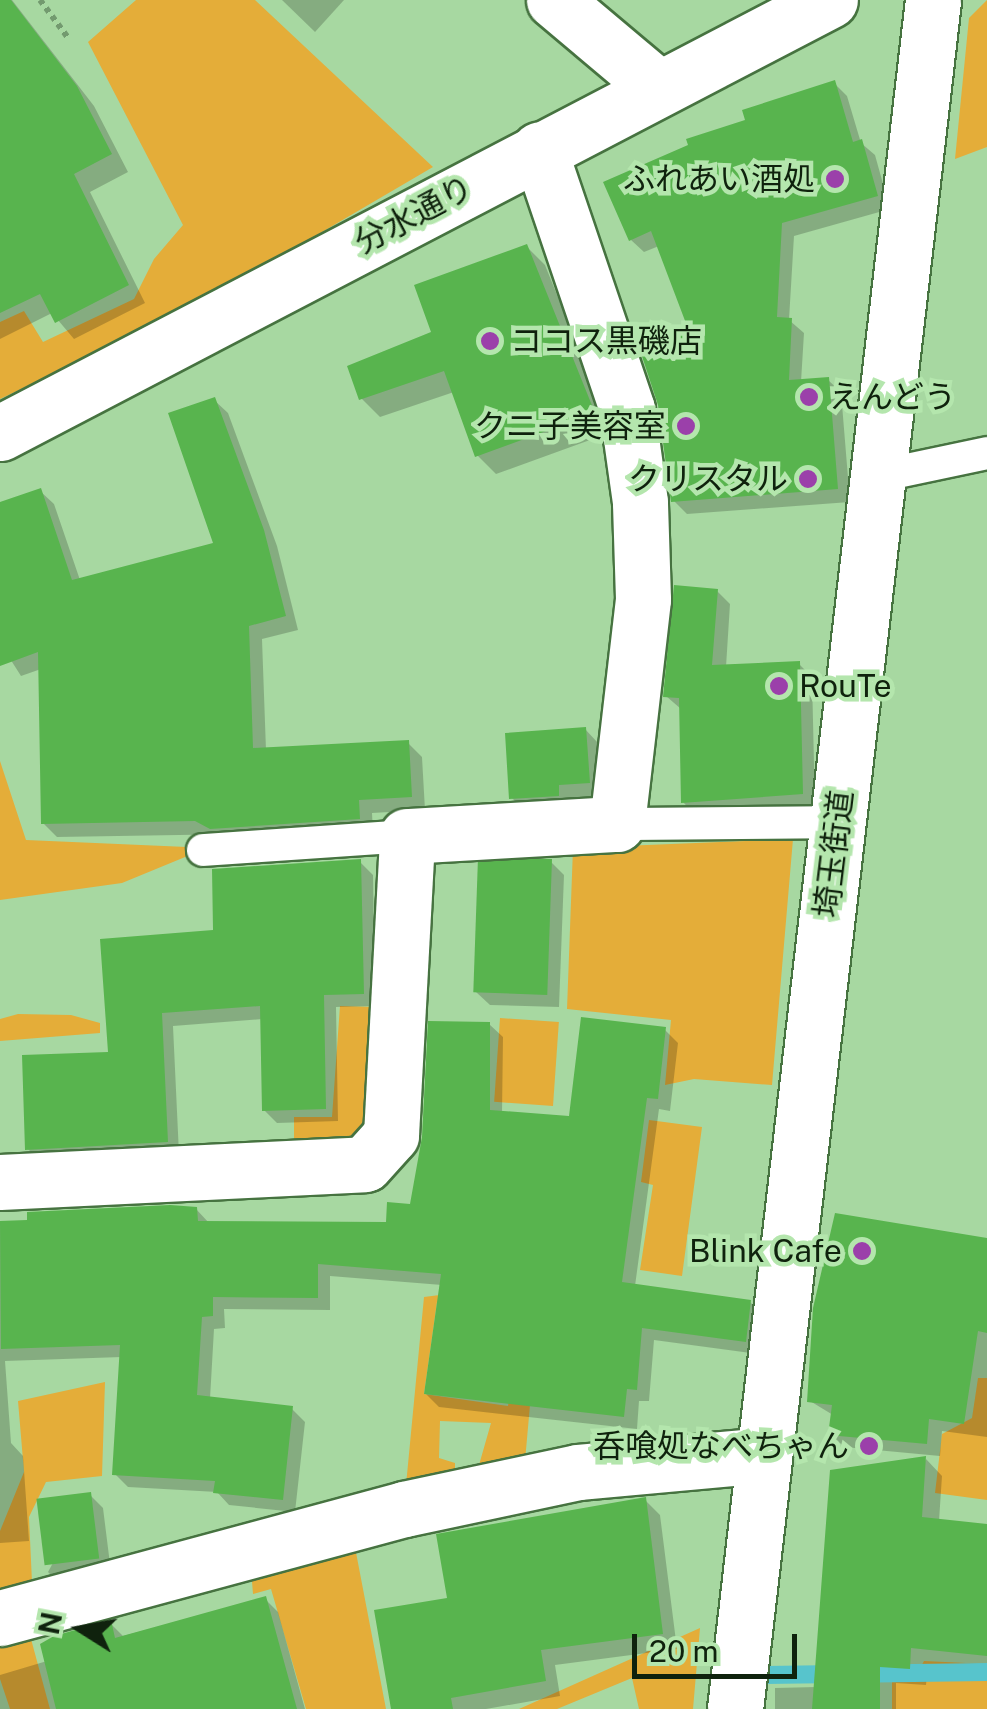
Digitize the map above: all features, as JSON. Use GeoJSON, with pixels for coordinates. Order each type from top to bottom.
{"type":"FeatureCollection","features":[{"type":"Feature","properties":{"kind":"street"},"geometry":{"type":"LineString","coordinates":[[554,0],[656,86]]}},
{"type":"Feature","properties":{"kind":"street","name":"分水通り"},"geometry":{"type":"LineString","coordinates":[[0,433],[656,86],[830,0]]}},
{"type":"Feature","properties":{"kind":"street","name":"埼玉街道"},"geometry":{"type":"LineString","coordinates":[[735,1709],[933,0]]}},
{"type":"Feature","properties":{"kind":"street"},"geometry":{"type":"LineString","coordinates":[[0,1182],[365,1164],[391,1135],[407,836],[618,824],[642,599],[640,502],[627,409],[539,148]]}},
{"type":"Feature","properties":{"kind":"street"},"geometry":{"type":"LineString","coordinates":[[0,1618],[404,1509],[578,1472],[764,1455]]}},
{"type":"Feature","properties":{"kind":"lane"},"geometry":{"type":"LineString","coordinates":[[878,476],[987,453]]}},
{"type":"Feature","properties":{"kind":"lane"},"geometry":{"type":"LineString","coordinates":[[618,824],[838,822]]}},
{"type":"Feature","properties":{"kind":"lane"},"geometry":{"type":"LineString","coordinates":[[203,850],[407,836]]}},
{"type":"Feature","properties":{"kind":"path"},"geometry":{"type":"LineString","coordinates":[[40,0],[69,39]]}},
{"type":"Feature","properties":{"kind":"shaded area"},"geometry":{"type":"Polygon","coordinates":[[[136,0],[255,0],[433,167],[194,307],[0,399],[0,322],[24,311],[43,342],[134,299],[154,259],[183,225],[88,42],[136,0]]]}},
{"type":"Feature","properties":{"kind":"shaded area"},"geometry":{"type":"Polygon","coordinates":[[[987,0],[987,147],[955,159],[969,18],[987,0]]]}},
{"type":"Feature","properties":{"kind":"shaded area"},"geometry":{"type":"Polygon","coordinates":[[[0,761],[26,840],[187,847],[190,855],[122,883],[0,900],[0,761]]]}},
{"type":"Feature","properties":{"kind":"shaded area"},"geometry":{"type":"Polygon","coordinates":[[[793,839],[772,1085],[694,1079],[665,1085],[671,1020],[567,1009],[573,848],[793,839]]]}},
{"type":"Feature","properties":{"kind":"shaded area"},"geometry":{"type":"Polygon","coordinates":[[[340,1006],[376,1007],[370,1125],[357,1142],[294,1142],[294,1117],[332,1117],[340,1006]]]}},
{"type":"Feature","properties":{"kind":"shaded area"},"geometry":{"type":"Polygon","coordinates":[[[18,1014],[71,1015],[100,1023],[100,1033],[0,1041],[0,1019],[18,1014]]]}},
{"type":"Feature","properties":{"kind":"shaded area"},"geometry":{"type":"Polygon","coordinates":[[[500,1018],[559,1022],[553,1106],[494,1102],[500,1018]]]}},
{"type":"Feature","properties":{"kind":"shaded area"},"geometry":{"type":"Polygon","coordinates":[[[649,1120],[702,1127],[682,1276],[640,1270],[653,1185],[641,1182],[649,1120]]]}},
{"type":"Feature","properties":{"kind":"shaded area"},"geometry":{"type":"Polygon","coordinates":[[[541,1282],[525,1461],[477,1472],[491,1423],[440,1421],[439,1458],[455,1463],[455,1475],[406,1485],[424,1297],[541,1282]],[[437,1302],[424,1394],[508,1406],[515,1354],[437,1302]]]}},
{"type":"Feature","properties":{"kind":"shaded area"},"geometry":{"type":"Polygon","coordinates":[[[978,1378],[987,1378],[987,1500],[935,1493],[942,1434],[972,1418],[978,1378]]]}},
{"type":"Feature","properties":{"kind":"shaded area"},"geometry":{"type":"Polygon","coordinates":[[[105,1382],[102,1476],[46,1482],[29,1517],[32,1582],[0,1590],[0,1531],[24,1472],[18,1401],[105,1382]]]}},
{"type":"Feature","properties":{"kind":"shaded area"},"geometry":{"type":"Polygon","coordinates":[[[354,1542],[386,1709],[306,1709],[271,1589],[253,1594],[251,1569],[354,1542]]]}},
{"type":"Feature","properties":{"kind":"shaded area"},"geometry":{"type":"Polygon","coordinates":[[[28,1628],[50,1709],[10,1709],[0,1679],[0,1636],[28,1628]]]}},
{"type":"Feature","properties":{"kind":"shaded area"},"geometry":{"type":"Polygon","coordinates":[[[700,1628],[693,1709],[639,1709],[632,1678],[557,1709],[519,1709],[700,1628]]]}},
{"type":"Feature","properties":{"kind":"shaded area"},"geometry":{"type":"Polygon","coordinates":[[[924,1661],[987,1664],[987,1709],[892,1709],[892,1678],[915,1677],[924,1661]]]}},
{"type":"Feature","properties":{"kind":"building"},"geometry":{"type":"Polygon","coordinates":[[[0,0],[11,0],[77,86],[112,154],[74,174],[129,285],[55,323],[40,294],[0,313],[0,0]]]}},
{"type":"Feature","properties":{"kind":"building"},"geometry":{"type":"Polygon","coordinates":[[[835,80],[853,142],[862,139],[878,196],[782,223],[777,317],[792,318],[789,380],[829,377],[838,489],[671,502],[658,405],[637,341],[687,326],[651,231],[629,241],[603,182],[688,145],[686,139],[745,120],[742,110],[835,80]]]}},
{"type":"Feature","properties":{"kind":"building"},"geometry":{"type":"Polygon","coordinates":[[[527,244],[595,413],[475,457],[444,371],[359,400],[347,366],[431,332],[414,285],[527,244]]]}},
{"type":"Feature","properties":{"kind":"building"},"geometry":{"type":"Polygon","coordinates":[[[215,397],[264,530],[286,616],[249,626],[253,748],[409,740],[412,797],[359,800],[360,819],[210,829],[195,821],[41,824],[38,652],[0,666],[0,502],[41,488],[72,580],[213,543],[168,413],[215,397]]]}},
{"type":"Feature","properties":{"kind":"building"},"geometry":{"type":"Polygon","coordinates":[[[674,585],[718,589],[712,665],[800,661],[803,794],[681,803],[679,698],[663,697],[674,585]]]}},
{"type":"Feature","properties":{"kind":"building"},"geometry":{"type":"Polygon","coordinates":[[[586,727],[590,783],[559,785],[559,796],[509,799],[505,733],[586,727]]]}},
{"type":"Feature","properties":{"kind":"building"},"geometry":{"type":"Polygon","coordinates":[[[478,856],[552,859],[547,995],[473,992],[478,856]]]}},
{"type":"Feature","properties":{"kind":"building"},"geometry":{"type":"Polygon","coordinates":[[[361,859],[364,994],[324,995],[326,1109],[262,1111],[260,1006],[162,1013],[168,1142],[25,1150],[22,1055],[108,1052],[100,939],[213,930],[212,869],[361,859]]]}},
{"type":"Feature","properties":{"kind":"building"},"geometry":{"type":"Polygon","coordinates":[[[581,1017],[666,1027],[658,1099],[647,1098],[622,1282],[751,1300],[746,1342],[642,1328],[637,1390],[627,1389],[624,1417],[424,1394],[441,1274],[318,1264],[318,1298],[213,1297],[213,1316],[202,1317],[197,1395],[293,1406],[283,1500],[213,1493],[215,1481],[112,1475],[120,1345],[1,1349],[0,1221],[27,1220],[27,1212],[170,1205],[197,1207],[198,1221],[386,1222],[387,1202],[410,1204],[422,1137],[428,1021],[490,1022],[490,1110],[569,1116],[581,1017]]]}},
{"type":"Feature","properties":{"kind":"building"},"geometry":{"type":"Polygon","coordinates":[[[835,1213],[987,1238],[987,1333],[978,1331],[964,1424],[929,1419],[927,1444],[828,1435],[832,1405],[807,1402],[813,1308],[835,1213]]]}},
{"type":"Feature","properties":{"kind":"building"},"geometry":{"type":"Polygon","coordinates":[[[926,1456],[922,1517],[987,1524],[987,1656],[911,1648],[910,1669],[880,1667],[880,1709],[812,1709],[830,1470],[926,1456]]]}},
{"type":"Feature","properties":{"kind":"building"},"geometry":{"type":"Polygon","coordinates":[[[91,1492],[99,1559],[45,1565],[36,1499],[91,1492]]]}},
{"type":"Feature","properties":{"kind":"building"},"geometry":{"type":"Polygon","coordinates":[[[646,1497],[663,1634],[541,1650],[546,1681],[451,1698],[453,1709],[391,1709],[374,1610],[447,1598],[436,1534],[646,1497]]]}},
{"type":"Feature","properties":{"kind":"building"},"geometry":{"type":"Polygon","coordinates":[[[266,1596],[297,1709],[56,1709],[40,1644],[54,1636],[111,1620],[115,1638],[266,1596]]]}},
{"type":"Feature","properties":{"kind":"waterway"},"geometry":{"type":"LineString","coordinates":[[765,1675],[987,1672]]}},
{"type":"Feature","properties":{"kind":"place","name":"ふれあい酒処"},"geometry":{"type":"Point","coordinates":[835,179]}},
{"type":"Feature","properties":{"kind":"place","name":"ココス黒磯店"},"geometry":{"type":"Point","coordinates":[490,341]}},
{"type":"Feature","properties":{"kind":"place","name":"えんどう"},"geometry":{"type":"Point","coordinates":[809,397]}},
{"type":"Feature","properties":{"kind":"place","name":"クニ子美容室"},"geometry":{"type":"Point","coordinates":[686,426]}},
{"type":"Feature","properties":{"kind":"place","name":"クリスタル"},"geometry":{"type":"Point","coordinates":[808,479]}},
{"type":"Feature","properties":{"kind":"place","name":"RouTe"},"geometry":{"type":"Point","coordinates":[779,686]}},
{"type":"Feature","properties":{"kind":"place","name":"Blink Cafe"},"geometry":{"type":"Point","coordinates":[862,1251]}},
{"type":"Feature","properties":{"kind":"place","name":"呑喰処なべちゃん"},"geometry":{"type":"Point","coordinates":[869,1446]}}]}
